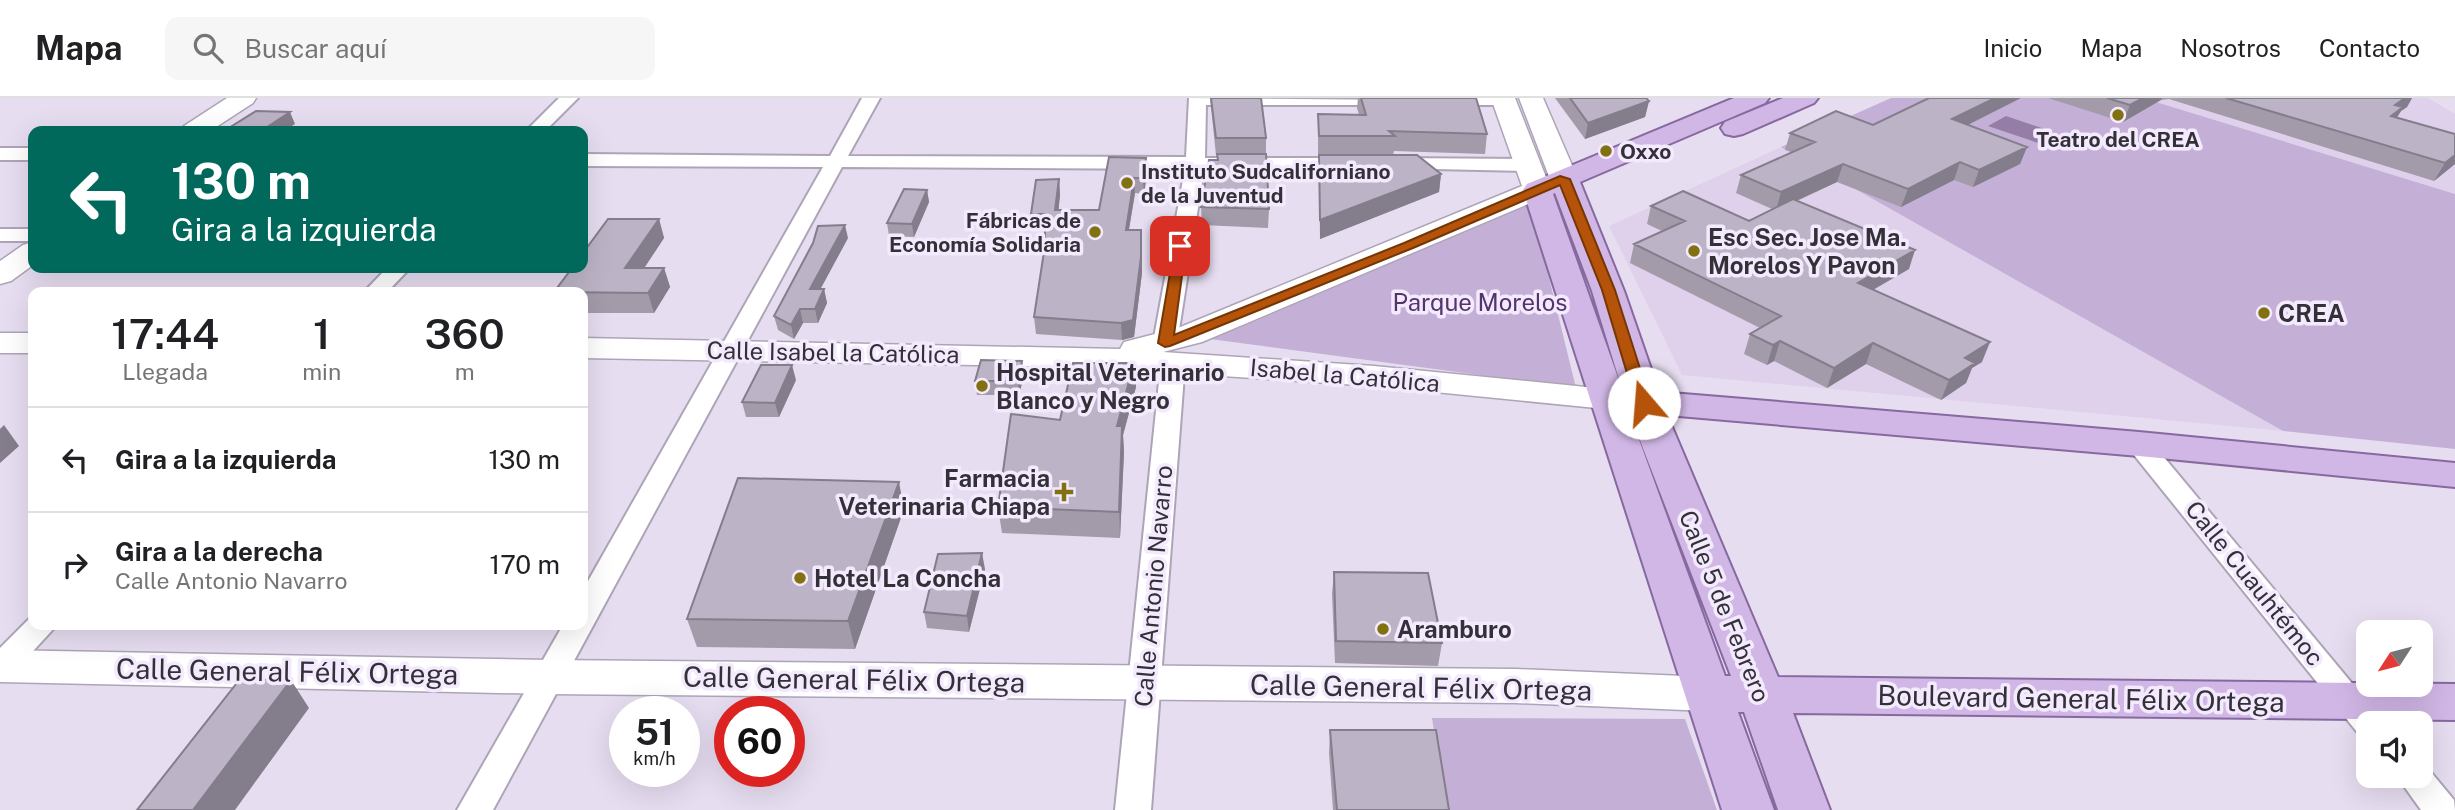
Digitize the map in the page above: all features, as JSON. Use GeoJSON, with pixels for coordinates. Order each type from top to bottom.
{"type":"FeatureCollection","features":[{"type":"Feature","properties":{"kind":"main road"},"geometry":{"type":"LineString","coordinates":[[1548,188],[1756,98]]}},
{"type":"Feature","properties":{"kind":"main road"},"geometry":{"type":"LineString","coordinates":[[1548,188],[1805,98]]}},
{"type":"Feature","properties":{"kind":"main road"},"geometry":{"type":"LineString","coordinates":[[1548,188],[1572,289],[1625,401],[2139,444],[2455,475]]}},
{"type":"Feature","properties":{"kind":"main road","name":"Calle 5 de Febrero"},"geometry":{"type":"LineString","coordinates":[[1625,401],[1708,694],[1748,810]]}},
{"type":"Feature","properties":{"kind":"main road","name":"Calle 5 de Febrero"},"geometry":{"type":"LineString","coordinates":[[1625,401],[1762,695],[1804,810]]}},
{"type":"Feature","properties":{"kind":"main road","name":"Boulevard General Félix Ortega"},"geometry":{"type":"LineString","coordinates":[[1708,694],[2356,712]]}},
{"type":"Feature","properties":{"kind":"main road","name":"Boulevard General Félix Ortega"},"geometry":{"type":"LineString","coordinates":[[2370,711],[2455,702]]}},
{"type":"Feature","properties":{"kind":"street"},"geometry":{"type":"LineString","coordinates":[[201,126],[244,98]]}},
{"type":"Feature","properties":{"kind":"street"},"geometry":{"type":"LineString","coordinates":[[230,126],[271,98]]}},
{"type":"Feature","properties":{"kind":"street"},"geometry":{"type":"LineString","coordinates":[[540,126],[569,98]]}},
{"type":"Feature","properties":{"kind":"street"},"geometry":{"type":"LineString","coordinates":[[588,607],[871,98]]}},
{"type":"Feature","properties":{"kind":"street"},"geometry":{"type":"LineString","coordinates":[[1531,98],[1548,188]]}},
{"type":"Feature","properties":{"kind":"street"},"geometry":{"type":"LineString","coordinates":[[1198,99],[1503,99],[1548,188]]}},
{"type":"Feature","properties":{"kind":"street","name":"Calle Antonio Navarro"},"geometry":{"type":"LineString","coordinates":[[1133,810],[1169,352],[1195,164],[1198,99]]}},
{"type":"Feature","properties":{"kind":"street"},"geometry":{"type":"LineString","coordinates":[[0,154],[28,155]]}},
{"type":"Feature","properties":{"kind":"street"},"geometry":{"type":"LineString","coordinates":[[588,160],[1195,164],[1548,188]]}},
{"type":"Feature","properties":{"kind":"street"},"geometry":{"type":"LineString","coordinates":[[1169,352],[1261,306],[1548,188]]}},
{"type":"Feature","properties":{"kind":"street"},"geometry":{"type":"LineString","coordinates":[[0,235],[28,235]]}},
{"type":"Feature","properties":{"kind":"street"},"geometry":{"type":"LineString","coordinates":[[0,275],[28,255]]}},
{"type":"Feature","properties":{"kind":"street"},"geometry":{"type":"LineString","coordinates":[[380,287],[394,273]]}},
{"type":"Feature","properties":{"kind":"street"},"geometry":{"type":"LineString","coordinates":[[0,343],[28,343]]}},
{"type":"Feature","properties":{"kind":"street","name":"Calle Isabel la Católica"},"geometry":{"type":"LineString","coordinates":[[588,348],[1084,357]]}},
{"type":"Feature","properties":{"kind":"street","name":"Isabel la Católica"},"geometry":{"type":"LineString","coordinates":[[1084,357],[1169,352],[1625,401]]}},
{"type":"Feature","properties":{"kind":"street","name":"Calle Cuauhtémoc"},"geometry":{"type":"LineString","coordinates":[[2139,444],[2359,711]]}},
{"type":"Feature","properties":{"kind":"street"},"geometry":{"type":"LineString","coordinates":[[0,666],[38,630]]}},
{"type":"Feature","properties":{"kind":"street"},"geometry":{"type":"LineString","coordinates":[[475,810],[575,630]]}},
{"type":"Feature","properties":{"kind":"street","name":"Calle General Félix Ortega"},"geometry":{"type":"LineString","coordinates":[[0,666],[549,677],[1516,686],[1708,694]]}},
{"type":"Feature","properties":{"kind":"street"},"geometry":{"type":"LineString","coordinates":[[2424,788],[2442,810]]}},
{"type":"Feature","properties":{"kind":"shaded area"},"geometry":{"type":"Polygon","coordinates":[[[2143,98],[2428,98],[2455,114],[2455,194],[2143,98]]]}},
{"type":"Feature","properties":{"kind":"shaded area"},"geometry":{"type":"Polygon","coordinates":[[[2006,116],[2074,139],[2056,149],[1988,126],[2006,116]]]}},
{"type":"Feature","properties":{"kind":"shaded area"},"geometry":{"type":"Polygon","coordinates":[[[1781,147],[2283,431],[1682,375],[1609,226],[1781,147]]]}},
{"type":"Feature","properties":{"kind":"green space","name":"CREA"},"geometry":{"type":"Polygon","coordinates":[[[1891,98],[2143,98],[2455,194],[2455,449],[2283,431],[1781,147],[1891,98]]]}},
{"type":"Feature","properties":{"kind":"green space","name":"Parque Morelos"},"geometry":{"type":"Polygon","coordinates":[[[1530,200],[1576,388],[1210,339],[1530,200]]]}},
{"type":"Feature","properties":{"kind":"green space"},"geometry":{"type":"Polygon","coordinates":[[[1432,718],[1685,719],[1717,810],[1446,810],[1432,718]]]}},
{"type":"Feature","properties":{"kind":"building"},"geometry":{"type":"Polygon","coordinates":[[[1211,98],[1261,98],[1266,138],[1216,138],[1211,98]]]}},
{"type":"Feature","properties":{"kind":"building"},"geometry":{"type":"Polygon","coordinates":[[[1361,98],[1476,98],[1487,134],[1389,131],[1395,136],[1319,136],[1318,114],[1366,115],[1361,98]]]}},
{"type":"Feature","properties":{"kind":"building"},"geometry":{"type":"Polygon","coordinates":[[[1570,98],[1646,98],[1649,101],[1588,123],[1570,98]]]}},
{"type":"Feature","properties":{"kind":"building"},"geometry":{"type":"Polygon","coordinates":[[[1929,98],[1995,98],[1952,119],[2027,147],[1979,170],[1960,162],[1908,189],[1843,164],[1781,192],[1741,175],[1815,142],[1790,133],[1836,111],[1873,125],[1929,98]]]}},
{"type":"Feature","properties":{"kind":"building"},"geometry":{"type":"Polygon","coordinates":[[[2107,98],[2143,98],[2130,105],[2107,98]]]}},
{"type":"Feature","properties":{"kind":"building"},"geometry":{"type":"Polygon","coordinates":[[[2226,98],[2405,98],[2395,105],[2403,107],[2391,116],[2455,134],[2455,155],[2445,163],[2226,98]]]}},
{"type":"Feature","properties":{"kind":"building"},"geometry":{"type":"Polygon","coordinates":[[[256,111],[290,112],[269,126],[232,126],[256,111]]]}},
{"type":"Feature","properties":{"kind":"building"},"geometry":{"type":"Polygon","coordinates":[[[1217,154],[1266,154],[1269,209],[1201,207],[1209,160],[1218,160],[1217,154]]]}},
{"type":"Feature","properties":{"kind":"building"},"geometry":{"type":"Polygon","coordinates":[[[1319,155],[1417,155],[1441,174],[1320,220],[1319,155]]]}},
{"type":"Feature","properties":{"kind":"building"},"geometry":{"type":"Polygon","coordinates":[[[1109,157],[1146,158],[1143,178],[1134,178],[1126,230],[1141,230],[1141,257],[1133,320],[1121,323],[1034,317],[1045,245],[1045,214],[1031,214],[1036,180],[1059,179],[1055,210],[1099,210],[1109,157]]]}},
{"type":"Feature","properties":{"kind":"building"},"geometry":{"type":"Polygon","coordinates":[[[904,189],[927,190],[912,224],[887,223],[904,189]]]}},
{"type":"Feature","properties":{"kind":"building"},"geometry":{"type":"Polygon","coordinates":[[[1683,191],[1749,221],[1793,199],[1915,250],[1858,283],[1990,342],[1965,358],[1975,363],[1949,380],[1873,343],[1834,368],[1780,341],[1773,345],[1750,334],[1781,316],[1634,244],[1685,221],[1651,206],[1683,191]]]}},
{"type":"Feature","properties":{"kind":"building"},"geometry":{"type":"Polygon","coordinates":[[[608,219],[659,219],[625,268],[664,268],[648,293],[588,292],[588,287],[558,287],[568,273],[588,273],[588,246],[608,219]]]}},
{"type":"Feature","properties":{"kind":"building"},"geometry":{"type":"Polygon","coordinates":[[[845,225],[810,289],[824,289],[815,309],[800,309],[791,325],[774,316],[813,243],[818,226],[845,225]]]}},
{"type":"Feature","properties":{"kind":"building"},"geometry":{"type":"Polygon","coordinates":[[[981,360],[1022,361],[1018,381],[975,381],[981,360]]]}},
{"type":"Feature","properties":{"kind":"building"},"geometry":{"type":"Polygon","coordinates":[[[1073,363],[1134,363],[1117,426],[1122,426],[1119,512],[998,507],[1011,414],[1060,420],[1073,363]]]}},
{"type":"Feature","properties":{"kind":"building"},"geometry":{"type":"Polygon","coordinates":[[[761,365],[792,365],[775,403],[742,402],[761,365]]]}},
{"type":"Feature","properties":{"kind":"building","name":"Hotel La Concha"},"geometry":{"type":"Polygon","coordinates":[[[738,478],[899,482],[848,621],[687,619],[738,478]]]}},
{"type":"Feature","properties":{"kind":"building"},"geometry":{"type":"Polygon","coordinates":[[[982,553],[967,616],[924,612],[938,554],[982,553]]]}},
{"type":"Feature","properties":{"kind":"building","name":"Aramburo"},"geometry":{"type":"Polygon","coordinates":[[[1334,572],[1428,573],[1442,643],[1336,641],[1334,572]]]}},
{"type":"Feature","properties":{"kind":"building"},"geometry":{"type":"Polygon","coordinates":[[[240,679],[291,680],[193,810],[137,810],[240,679]]]}},
{"type":"Feature","properties":{"kind":"building"},"geometry":{"type":"Polygon","coordinates":[[[1330,730],[1436,730],[1449,810],[1337,810],[1330,730]]]}},
{"type":"Feature","properties":{"kind":"place","name":"Teatro del CREA"},"geometry":{"type":"Point","coordinates":[2118,115]}},
{"type":"Feature","properties":{"kind":"place","name":"Oxxo"},"geometry":{"type":"Point","coordinates":[1606,151]}},
{"type":"Feature","properties":{"kind":"place","name":"Instituto Sudcaliforniano de la Juventud"},"geometry":{"type":"Point","coordinates":[1127,183]}},
{"type":"Feature","properties":{"kind":"place","name":"Fábricas de Economía Solidaria"},"geometry":{"type":"Point","coordinates":[1095,232]}},
{"type":"Feature","properties":{"kind":"place","name":"Esc Sec. Jose Ma. Morelos Y Pavon"},"geometry":{"type":"Point","coordinates":[1694,251]}},
{"type":"Feature","properties":{"kind":"place","name":"CREA"},"geometry":{"type":"Point","coordinates":[2264,313]}},
{"type":"Feature","properties":{"kind":"place","name":"Hospital Veterinario Blanco y Negro"},"geometry":{"type":"Point","coordinates":[982,386]}},
{"type":"Feature","properties":{"kind":"place","name":"Farmacia Veterinaria Chiapa"},"geometry":{"type":"Point","coordinates":[1064,492]}},
{"type":"Feature","properties":{"kind":"place","name":"Hotel La Concha"},"geometry":{"type":"Point","coordinates":[800,578]}},
{"type":"Feature","properties":{"kind":"place","name":"Aramburo"},"geometry":{"type":"Point","coordinates":[1383,629]}},
{"type":"Feature","properties":{"kind":"route"},"geometry":{"type":"LineString","coordinates":[[1180,246],[1165,343],[1409,246],[1564,179],[1608,290],[1644,403]]}}]}
